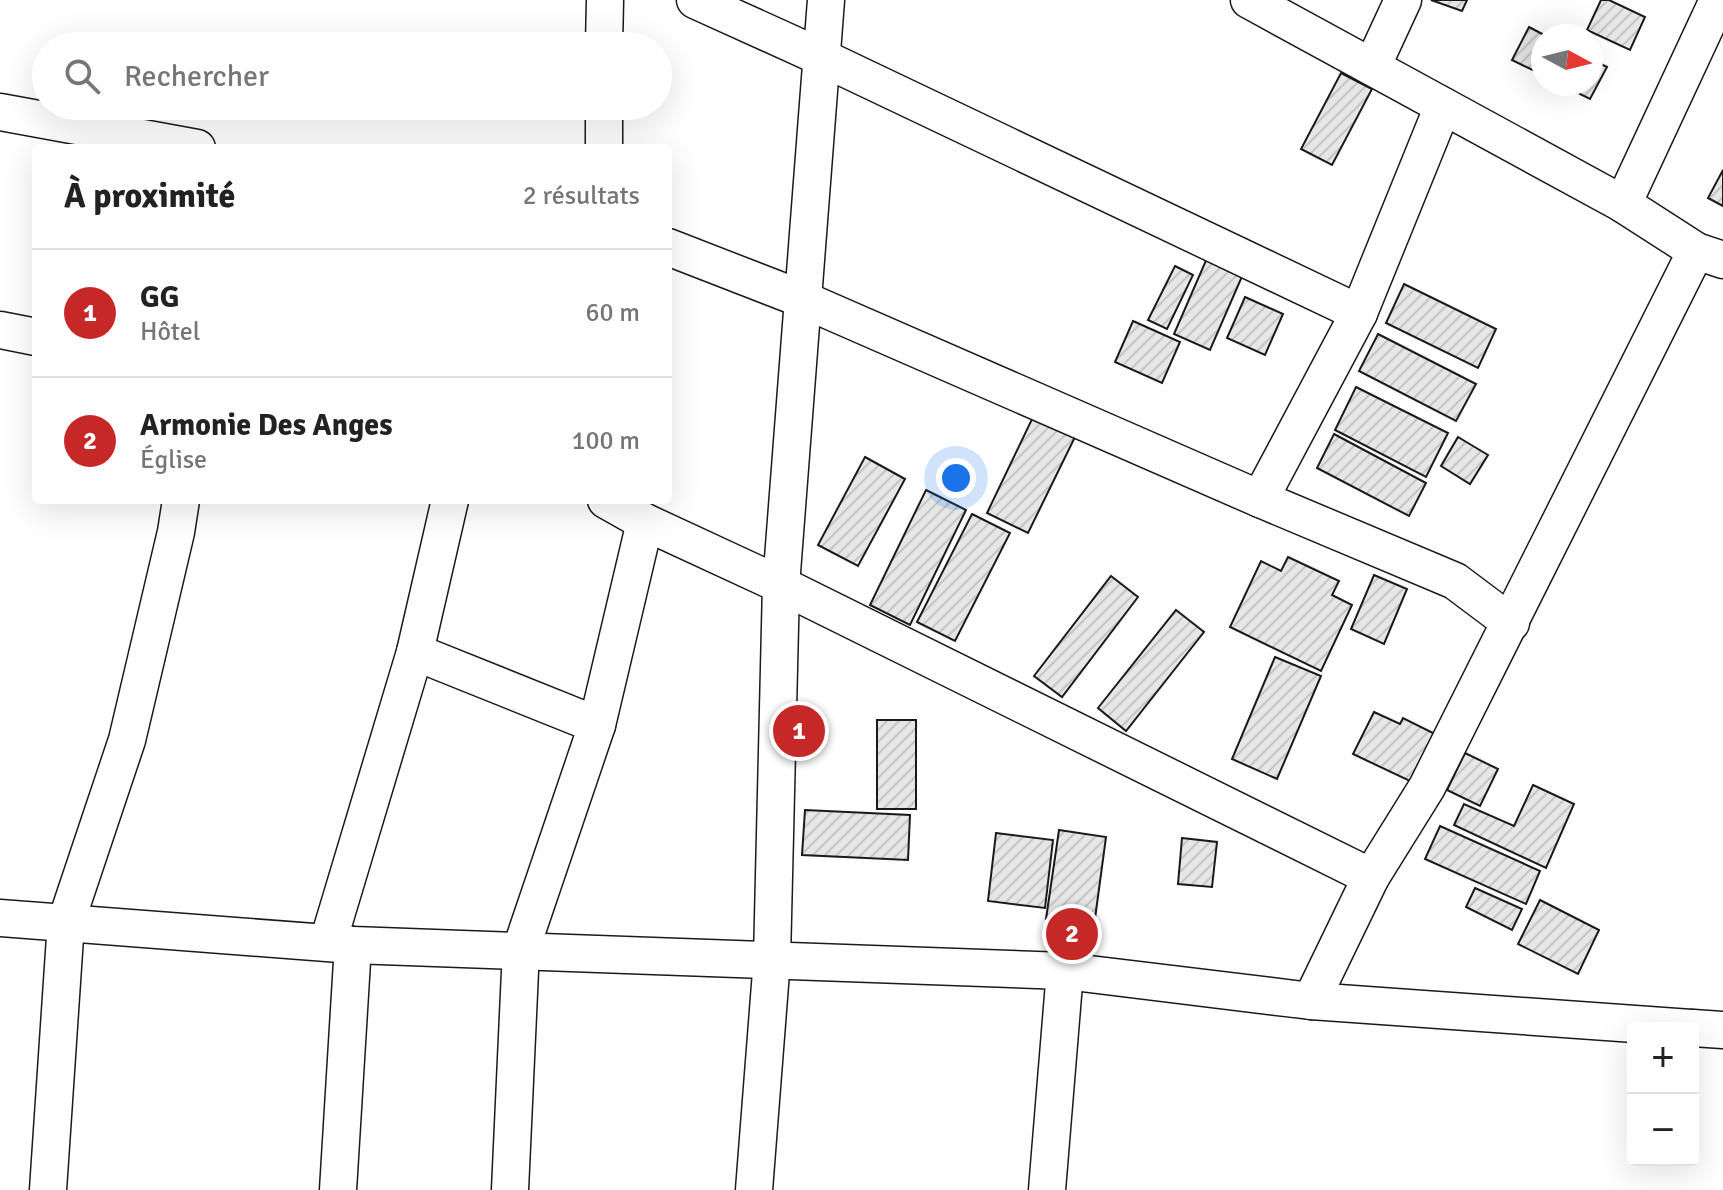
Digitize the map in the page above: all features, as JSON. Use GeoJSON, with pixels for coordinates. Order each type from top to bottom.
{"type":"FeatureCollection","features":[{"type":"Feature","properties":{"kind":"street"},"geometry":{"type":"LineString","coordinates":[[604,32],[605,0]]}},
{"type":"Feature","properties":{"kind":"street"},"geometry":{"type":"LineString","coordinates":[[695,0],[1359,313]]}},
{"type":"Feature","properties":{"kind":"street"},"geometry":{"type":"LineString","coordinates":[[754,1190],[772,959],[781,585],[826,0]]}},
{"type":"Feature","properties":{"kind":"street"},"geometry":{"type":"LineString","coordinates":[[1249,0],[1623,204],[1710,256],[1499,640],[1427,787],[1371,877],[1311,1001]]}},
{"type":"Feature","properties":{"kind":"street"},"geometry":{"type":"LineString","coordinates":[[1372,67],[1403,0]]}},
{"type":"Feature","properties":{"kind":"street"},"geometry":{"type":"LineString","coordinates":[[1623,204],[1718,0]]}},
{"type":"Feature","properties":{"kind":"street"},"geometry":{"type":"LineString","coordinates":[[1260,499],[1359,313],[1443,106]]}},
{"type":"Feature","properties":{"kind":"street"},"geometry":{"type":"LineString","coordinates":[[0,112],[32,118]]}},
{"type":"Feature","properties":{"kind":"street"},"geometry":{"type":"LineString","coordinates":[[44,120],[175,144]]}},
{"type":"Feature","properties":{"kind":"street"},"geometry":{"type":"LineString","coordinates":[[604,120],[604,144]]}},
{"type":"Feature","properties":{"kind":"street"},"geometry":{"type":"LineString","coordinates":[[672,249],[802,299],[1455,581],[1511,623]]}},
{"type":"Feature","properties":{"kind":"street"},"geometry":{"type":"LineString","coordinates":[[0,330],[32,336]]}},
{"type":"Feature","properties":{"kind":"street"},"geometry":{"type":"LineString","coordinates":[[48,1190],[66,922],[127,740],[180,504]]}},
{"type":"Feature","properties":{"kind":"street"},"geometry":{"type":"LineString","coordinates":[[338,1190],[341,943],[449,504]]}},
{"type":"Feature","properties":{"kind":"street"},"geometry":{"type":"LineString","coordinates":[[613,504],[1371,877]]}},
{"type":"Feature","properties":{"kind":"street"},"geometry":{"type":"LineString","coordinates":[[510,1190],[521,949],[597,725],[645,522]]}},
{"type":"Feature","properties":{"kind":"street"},"geometry":{"type":"LineString","coordinates":[[415,652],[597,725]]}},
{"type":"Feature","properties":{"kind":"street"},"geometry":{"type":"LineString","coordinates":[[0,918],[341,943],[1065,971],[1311,1001],[1627,1023]]}},
{"type":"Feature","properties":{"kind":"street"},"geometry":{"type":"LineString","coordinates":[[1047,1190],[1065,971]]}},
{"type":"Feature","properties":{"kind":"street"},"geometry":{"type":"LineString","coordinates":[[1699,1028],[1723,1030]]}},
{"type":"Feature","properties":{"kind":"building"},"geometry":{"type":"Polygon","coordinates":[[[1431,0],[1467,0],[1462,11],[1431,0]]]}},
{"type":"Feature","properties":{"kind":"building"},"geometry":{"type":"Polygon","coordinates":[[[1601,0],[1609,0],[1645,17],[1630,50],[1603,37],[1603,24],[1590,24],[1601,0]]]}},
{"type":"Feature","properties":{"kind":"building"},"geometry":{"type":"Polygon","coordinates":[[[1529,27],[1531,28],[1531,69],[1512,60],[1529,27]]]}},
{"type":"Feature","properties":{"kind":"building"},"geometry":{"type":"Polygon","coordinates":[[[1341,73],[1372,89],[1332,165],[1301,149],[1341,73]]]}},
{"type":"Feature","properties":{"kind":"building"},"geometry":{"type":"Polygon","coordinates":[[[1723,170],[1723,206],[1708,198],[1723,170]]]}},
{"type":"Feature","properties":{"kind":"building"},"geometry":{"type":"Polygon","coordinates":[[[1211,249],[1247,265],[1210,350],[1174,334],[1211,249]]]}},
{"type":"Feature","properties":{"kind":"building"},"geometry":{"type":"Polygon","coordinates":[[[1175,266],[1193,275],[1167,329],[1148,320],[1175,266]]]}},
{"type":"Feature","properties":{"kind":"building"},"geometry":{"type":"Polygon","coordinates":[[[1404,284],[1496,329],[1478,368],[1386,323],[1404,284]]]}},
{"type":"Feature","properties":{"kind":"building"},"geometry":{"type":"Polygon","coordinates":[[[1245,297],[1283,314],[1265,355],[1227,338],[1245,297]]]}},
{"type":"Feature","properties":{"kind":"building"},"geometry":{"type":"Polygon","coordinates":[[[1133,321],[1180,342],[1162,383],[1115,362],[1133,321]]]}},
{"type":"Feature","properties":{"kind":"building"},"geometry":{"type":"Polygon","coordinates":[[[1378,334],[1476,384],[1456,421],[1359,371],[1378,334]]]}},
{"type":"Feature","properties":{"kind":"building"},"geometry":{"type":"Polygon","coordinates":[[[1356,387],[1448,433],[1426,477],[1335,430],[1356,387]]]}},
{"type":"Feature","properties":{"kind":"building"},"geometry":{"type":"Polygon","coordinates":[[[1033,417],[1075,437],[1028,533],[987,513],[1033,417]]]}},
{"type":"Feature","properties":{"kind":"building"},"geometry":{"type":"Polygon","coordinates":[[[1334,434],[1426,483],[1409,516],[1317,468],[1334,434]]]}},
{"type":"Feature","properties":{"kind":"building"},"geometry":{"type":"Polygon","coordinates":[[[1458,437],[1488,455],[1470,484],[1441,466],[1458,437]]]}},
{"type":"Feature","properties":{"kind":"building"},"geometry":{"type":"Polygon","coordinates":[[[865,457],[905,479],[858,566],[818,545],[865,457]]]}},
{"type":"Feature","properties":{"kind":"building"},"geometry":{"type":"Polygon","coordinates":[[[926,490],[966,510],[910,625],[870,605],[926,490]]]}},
{"type":"Feature","properties":{"kind":"building"},"geometry":{"type":"Polygon","coordinates":[[[972,514],[1010,533],[955,641],[917,622],[972,514]]]}},
{"type":"Feature","properties":{"kind":"building"},"geometry":{"type":"Polygon","coordinates":[[[1288,557],[1339,581],[1332,595],[1352,605],[1321,671],[1230,627],[1261,561],[1281,571],[1288,557]]]}},
{"type":"Feature","properties":{"kind":"building"},"geometry":{"type":"Polygon","coordinates":[[[1374,575],[1407,589],[1384,644],[1351,629],[1374,575]]]}},
{"type":"Feature","properties":{"kind":"building"},"geometry":{"type":"Polygon","coordinates":[[[1111,576],[1138,597],[1062,697],[1034,676],[1111,576]]]}},
{"type":"Feature","properties":{"kind":"building"},"geometry":{"type":"Polygon","coordinates":[[[1176,610],[1204,632],[1126,731],[1098,708],[1176,610]]]}},
{"type":"Feature","properties":{"kind":"building"},"geometry":{"type":"Polygon","coordinates":[[[1275,657],[1321,676],[1277,779],[1232,759],[1275,657]]]}},
{"type":"Feature","properties":{"kind":"building"},"geometry":{"type":"Polygon","coordinates":[[[1374,712],[1400,724],[1403,718],[1435,734],[1412,782],[1353,754],[1374,712]]]}},
{"type":"Feature","properties":{"kind":"building"},"geometry":{"type":"Polygon","coordinates":[[[877,720],[916,720],[916,809],[877,809],[877,720]]]}},
{"type":"Feature","properties":{"kind":"building"},"geometry":{"type":"Polygon","coordinates":[[[1465,753],[1498,769],[1480,806],[1447,790],[1465,753]]]}},
{"type":"Feature","properties":{"kind":"building"},"geometry":{"type":"Polygon","coordinates":[[[1533,785],[1574,804],[1546,868],[1454,825],[1464,804],[1514,826],[1533,785]]]}},
{"type":"Feature","properties":{"kind":"building"},"geometry":{"type":"Polygon","coordinates":[[[805,810],[910,815],[908,860],[802,855],[805,810]]]}},
{"type":"Feature","properties":{"kind":"building"},"geometry":{"type":"Polygon","coordinates":[[[1440,826],[1540,871],[1526,904],[1425,859],[1440,826]]]}},
{"type":"Feature","properties":{"kind":"building"},"geometry":{"type":"Polygon","coordinates":[[[1059,830],[1106,837],[1094,926],[1046,919],[1059,830]]]}},
{"type":"Feature","properties":{"kind":"building"},"geometry":{"type":"Polygon","coordinates":[[[996,833],[1053,840],[1045,908],[988,901],[996,833]]]}},
{"type":"Feature","properties":{"kind":"building"},"geometry":{"type":"Polygon","coordinates":[[[1182,838],[1217,842],[1212,887],[1178,884],[1182,838]]]}},
{"type":"Feature","properties":{"kind":"building"},"geometry":{"type":"Polygon","coordinates":[[[1475,888],[1522,909],[1512,930],[1466,907],[1475,888]]]}},
{"type":"Feature","properties":{"kind":"building"},"geometry":{"type":"Polygon","coordinates":[[[1540,900],[1599,930],[1578,974],[1518,944],[1540,900]]]}},
{"type":"Feature","properties":{"kind":"place","name":"GG"},"geometry":{"type":"Point","coordinates":[799,731]}},
{"type":"Feature","properties":{"kind":"place","name":"Armonie Des Anges"},"geometry":{"type":"Point","coordinates":[1072,934]}}]}
